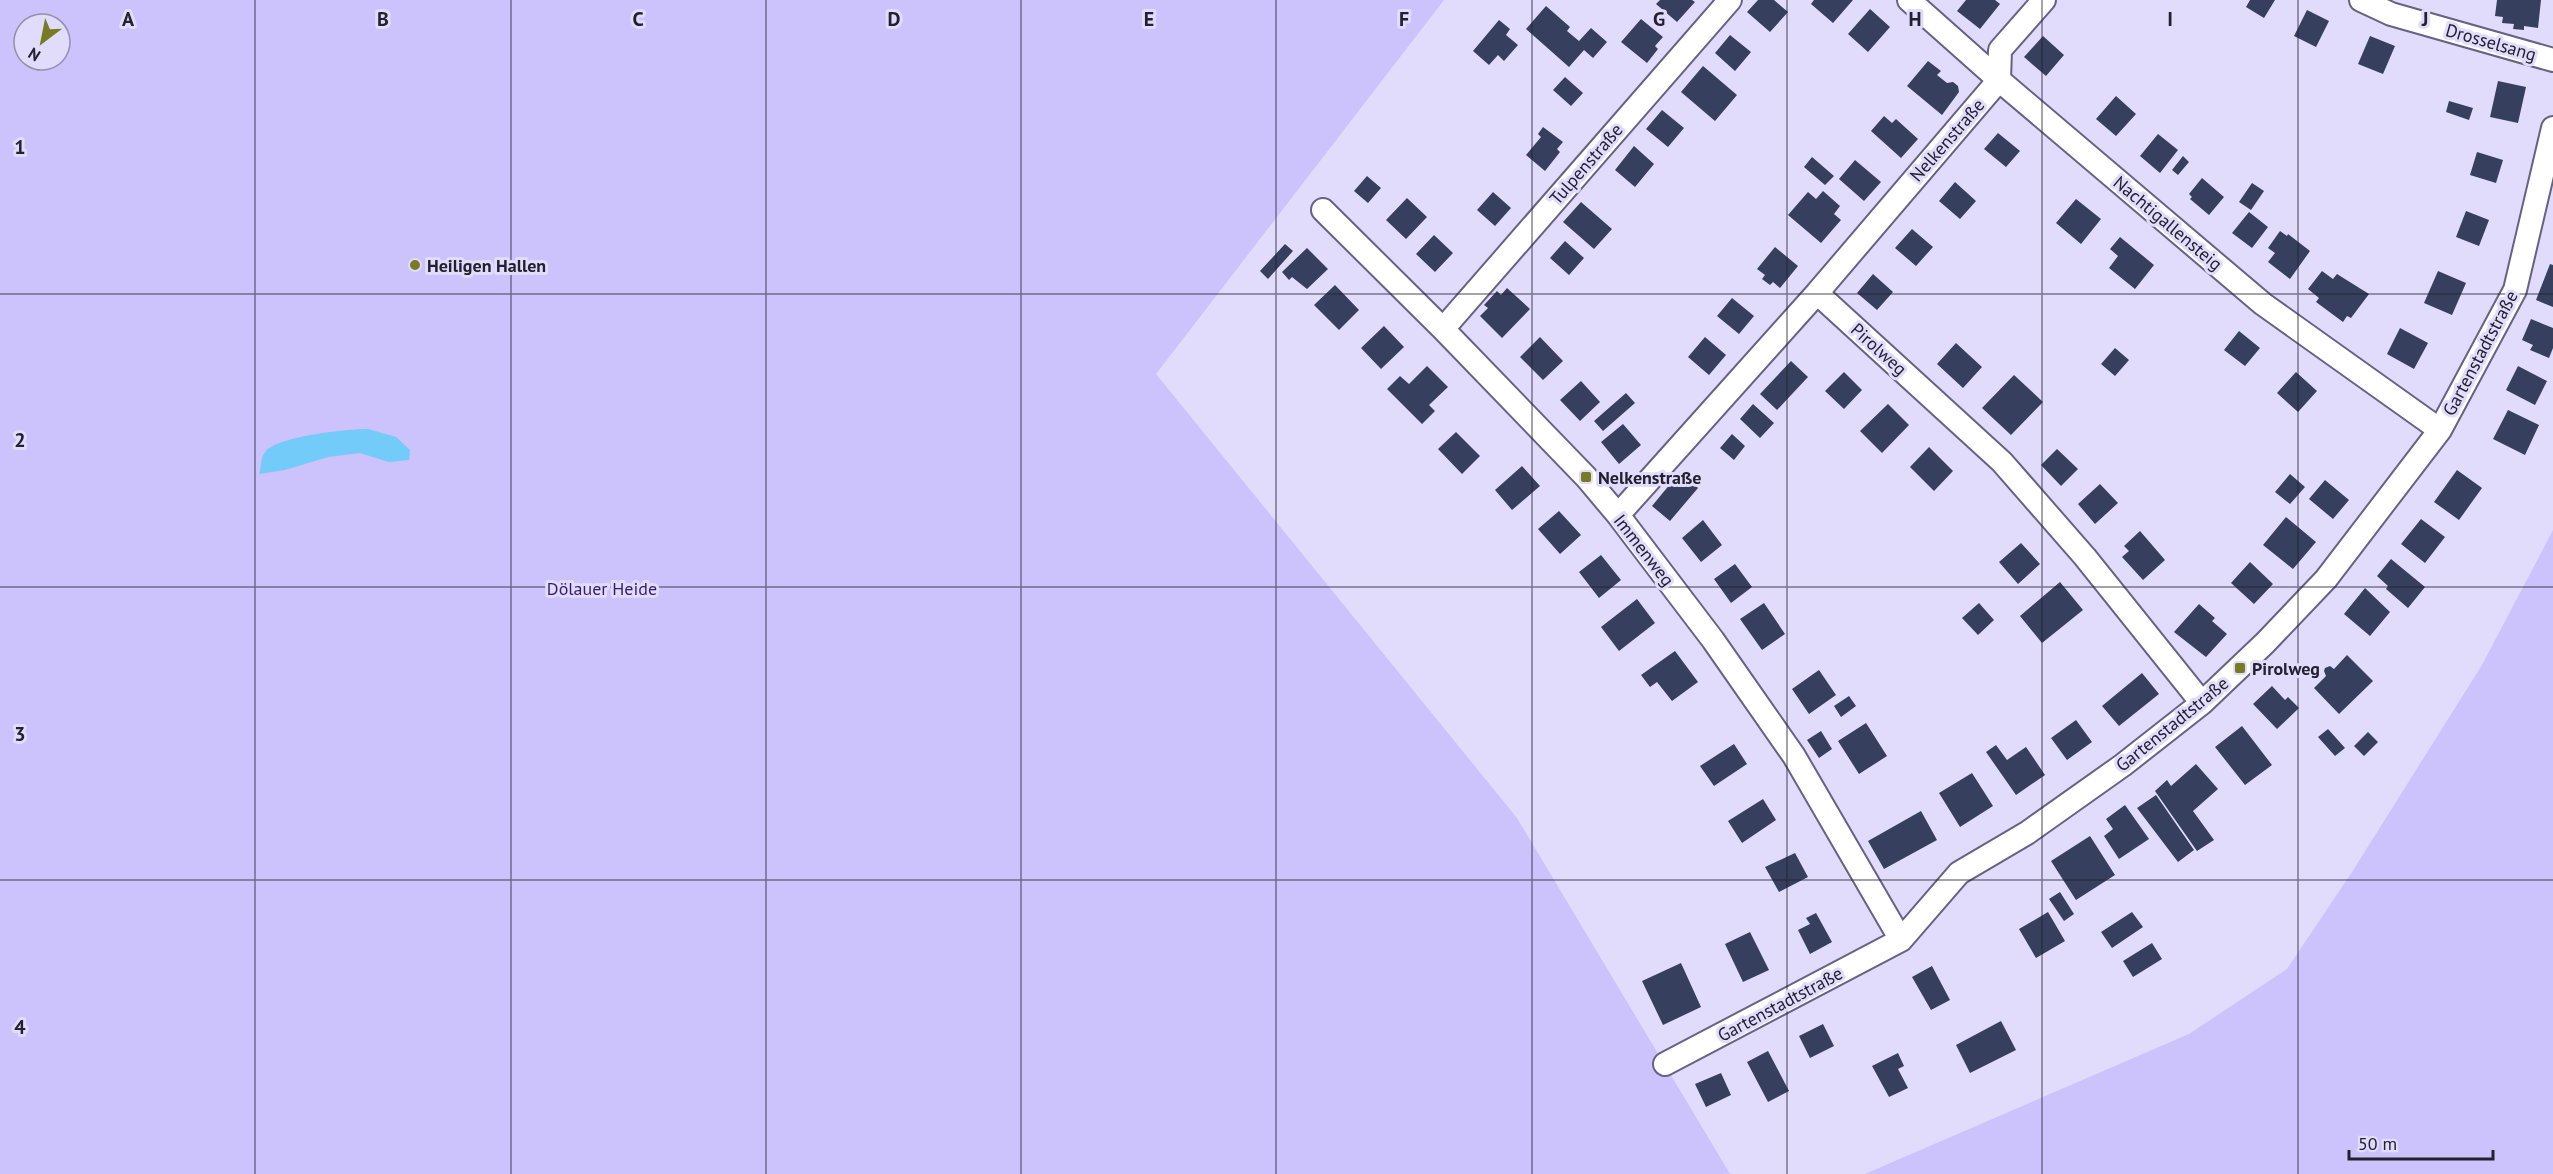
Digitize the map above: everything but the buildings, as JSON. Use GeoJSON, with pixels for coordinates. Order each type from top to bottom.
{"type":"FeatureCollection","features":[{"type":"Feature","properties":{"kind":"street","name":"Tulpenstraße"},"geometry":{"type":"LineString","coordinates":[[1443,329],[1730,0]]}},
{"type":"Feature","properties":{"kind":"street","name":"Nachtigallensteig"},"geometry":{"type":"LineString","coordinates":[[1909,0],[1999,80],[2263,304],[2440,430]]}},
{"type":"Feature","properties":{"kind":"street"},"geometry":{"type":"LineString","coordinates":[[1999,80],[2000,50],[2044,0]]}},
{"type":"Feature","properties":{"kind":"street","name":"Drosselsang"},"geometry":{"type":"LineString","coordinates":[[2361,0],[2391,14],[2553,60]]}},
{"type":"Feature","properties":{"kind":"street","name":"Nelkenstraße"},"geometry":{"type":"LineString","coordinates":[[1618,515],[1817,293],[1999,80]]}},
{"type":"Feature","properties":{"kind":"street","name":"Gartenstadtstraße"},"geometry":{"type":"LineString","coordinates":[[1665,1064],[1901,940],[1959,873],[2027,832],[2123,765],[2202,703],[2265,643],[2326,579],[2440,430],[2515,290],[2553,128]]}},
{"type":"Feature","properties":{"kind":"street","name":"Immenweg"},"geometry":{"type":"LineString","coordinates":[[1323,210],[1443,329],[1586,477],[1618,515],[1713,640],[1794,756],[1901,940]]}},
{"type":"Feature","properties":{"kind":"street","name":"Pirolweg"},"geometry":{"type":"LineString","coordinates":[[1817,293],[2002,462],[2085,556],[2202,703]]}},
{"type":"Feature","properties":{"kind":"green space","name":"Dölauer Heide"},"geometry":{"type":"Polygon","coordinates":[[[0,0],[1444,0],[1156,374],[1517,818],[1730,1174],[0,1174],[0,0]]]}},
{"type":"Feature","properties":{"kind":"green space"},"geometry":{"type":"Polygon","coordinates":[[[2553,530],[2553,1174],[1865,1174],[2189,1034],[2287,969],[2352,872],[2482,665],[2553,530]]]}},
{"type":"Feature","properties":{"kind":"water"},"geometry":{"type":"Polygon","coordinates":[[[368,429],[396,437],[410,450],[409,460],[389,462],[360,453],[328,457],[285,470],[259,474],[264,453],[285,441],[314,434],[368,429]]]}},
{"type":"Feature","properties":{"kind":"place","name":"Heiligen Hallen"},"geometry":{"type":"Point","coordinates":[415,265]}},
{"type":"Feature","properties":{"kind":"place","name":"Nelkenstraße"},"geometry":{"type":"Point","coordinates":[1586,477]}},
{"type":"Feature","properties":{"kind":"place","name":"Pirolweg"},"geometry":{"type":"Point","coordinates":[2240,668]}}]}
